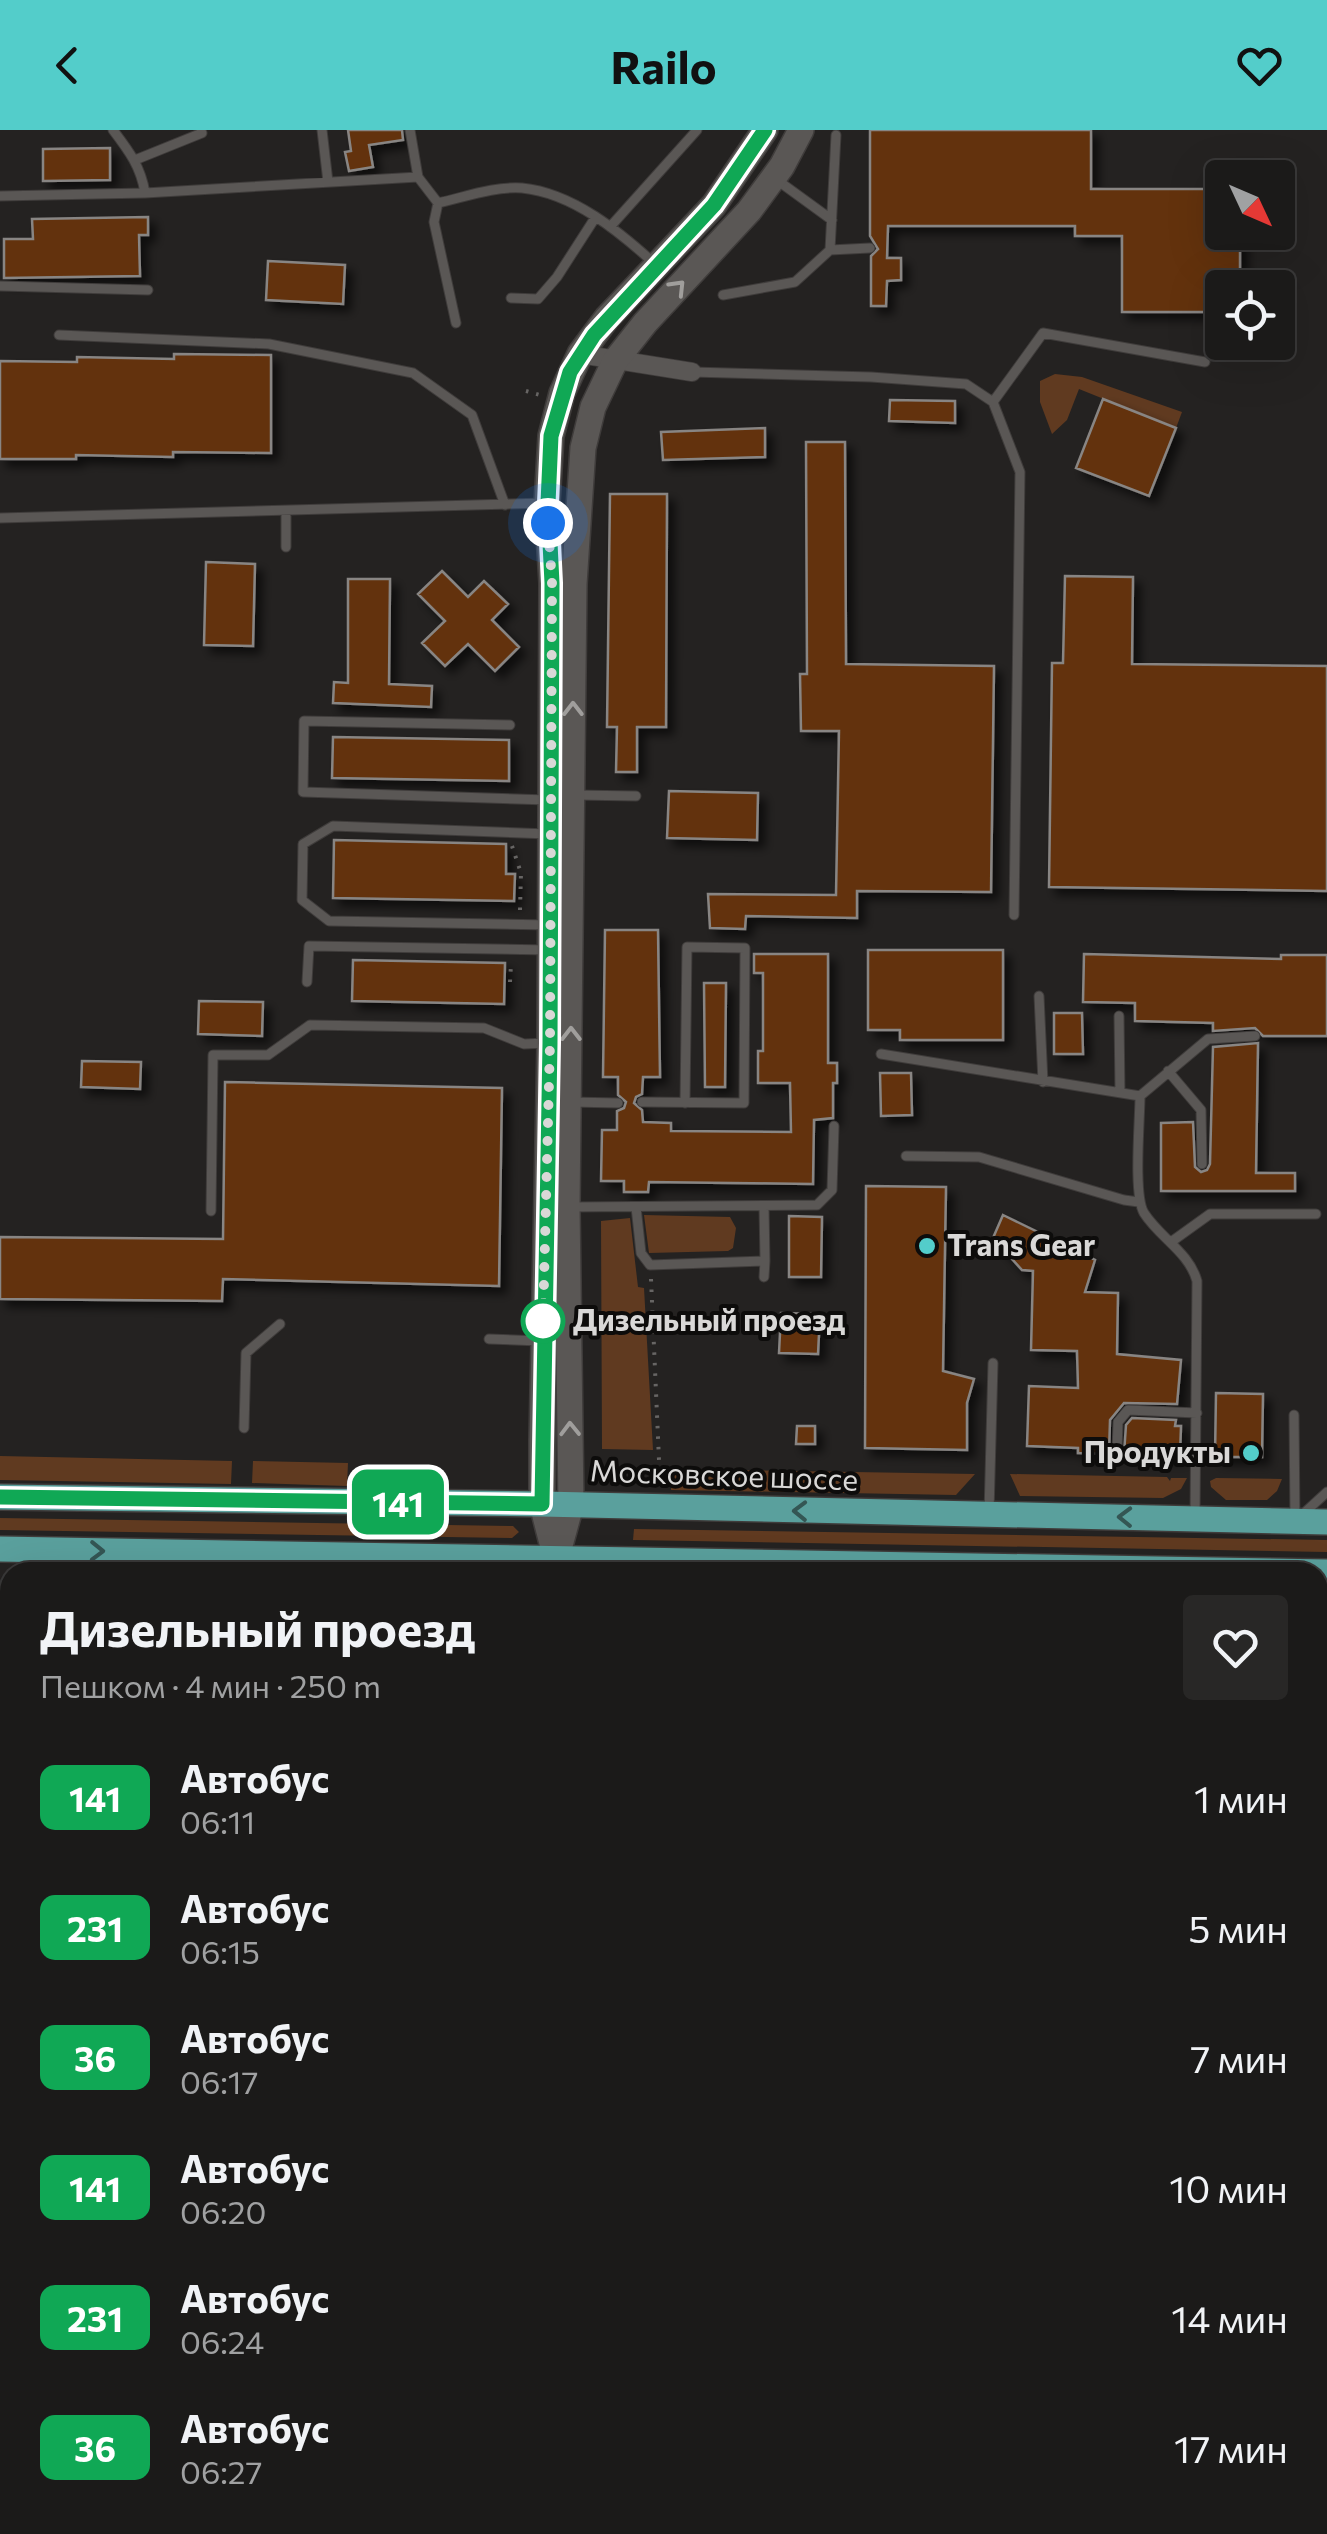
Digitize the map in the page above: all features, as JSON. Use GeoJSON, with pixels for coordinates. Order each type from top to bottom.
{"type":"FeatureCollection","features":[{"type":"Feature","properties":{"kind":"main road","name":"Московское шоссе"},"geometry":{"type":"LineString","coordinates":[[0,1498],[571,1504],[1327,1522]]}},
{"type":"Feature","properties":{"kind":"main road"},"geometry":{"type":"LineString","coordinates":[[0,1550],[684,1562]]}},
{"type":"Feature","properties":{"kind":"street"},"geometry":{"type":"LineString","coordinates":[[556,1560],[571,1504],[571,1102],[548,503],[555,414],[580,354],[608,318],[714,205],[765,130]]}},
{"type":"Feature","properties":{"kind":"street"},"geometry":{"type":"LineString","coordinates":[[556,1560],[542,1504],[550,834],[562,797],[582,459],[593,407],[615,361],[652,315],[731,233],[774,178],[801,130]]}},
{"type":"Feature","properties":{"kind":"street"},"geometry":{"type":"LineString","coordinates":[[580,354],[692,372]]}},
{"type":"Feature","properties":{"kind":"lane"},"geometry":{"type":"LineString","coordinates":[[113,130],[135,160],[144,193]]}},
{"type":"Feature","properties":{"kind":"lane"},"geometry":{"type":"LineString","coordinates":[[322,130],[328,182]]}},
{"type":"Feature","properties":{"kind":"lane"},"geometry":{"type":"LineString","coordinates":[[410,130],[418,177],[438,203],[434,222],[456,323]]}},
{"type":"Feature","properties":{"kind":"lane"},"geometry":{"type":"LineString","coordinates":[[610,227],[697,130]]}},
{"type":"Feature","properties":{"kind":"lane"},"geometry":{"type":"LineString","coordinates":[[135,160],[202,132]]}},
{"type":"Feature","properties":{"kind":"lane"},"geometry":{"type":"LineString","coordinates":[[830,250],[836,135]]}},
{"type":"Feature","properties":{"kind":"lane"},"geometry":{"type":"LineString","coordinates":[[0,196],[144,193],[418,177]]}},
{"type":"Feature","properties":{"kind":"lane"},"geometry":{"type":"LineString","coordinates":[[774,178],[832,220]]}},
{"type":"Feature","properties":{"kind":"lane"},"geometry":{"type":"LineString","coordinates":[[438,203],[524,188],[595,218],[657,266]]}},
{"type":"Feature","properties":{"kind":"lane"},"geometry":{"type":"LineString","coordinates":[[511,298],[538,299],[558,277],[595,218]]}},
{"type":"Feature","properties":{"kind":"lane"},"geometry":{"type":"LineString","coordinates":[[724,295],[795,282],[830,250],[870,248]]}},
{"type":"Feature","properties":{"kind":"lane"},"geometry":{"type":"LineString","coordinates":[[0,286],[148,290]]}},
{"type":"Feature","properties":{"kind":"lane"},"geometry":{"type":"LineString","coordinates":[[993,402],[1043,332],[1205,362]]}},
{"type":"Feature","properties":{"kind":"lane"},"geometry":{"type":"LineString","coordinates":[[59,335],[269,344],[413,373],[472,415],[504,504]]}},
{"type":"Feature","properties":{"kind":"lane"},"geometry":{"type":"LineString","coordinates":[[692,372],[966,384],[993,402],[1020,472],[1014,915]]}},
{"type":"Feature","properties":{"kind":"lane"},"geometry":{"type":"LineString","coordinates":[[0,518],[548,503]]}},
{"type":"Feature","properties":{"kind":"lane"},"geometry":{"type":"LineString","coordinates":[[286,512],[286,547]]}},
{"type":"Feature","properties":{"kind":"lane"},"geometry":{"type":"LineString","coordinates":[[510,725],[304,722],[303,792],[487,796],[513,801],[636,796]]}},
{"type":"Feature","properties":{"kind":"lane"},"geometry":{"type":"LineString","coordinates":[[550,834],[332,826],[303,844],[302,900],[329,921],[520,924],[550,937]]}},
{"type":"Feature","properties":{"kind":"lane"},"geometry":{"type":"LineString","coordinates":[[307,982],[309,946],[550,937]]}},
{"type":"Feature","properties":{"kind":"lane"},"geometry":{"type":"LineString","coordinates":[[642,1102],[686,1103],[744,1103],[745,948],[687,947],[686,1103]]}},
{"type":"Feature","properties":{"kind":"lane"},"geometry":{"type":"LineString","coordinates":[[1039,996],[1042,1082]]}},
{"type":"Feature","properties":{"kind":"lane"},"geometry":{"type":"LineString","coordinates":[[1118,1016],[1120,1092]]}},
{"type":"Feature","properties":{"kind":"lane"},"geometry":{"type":"LineString","coordinates":[[211,1212],[214,1055],[268,1055],[310,1026],[484,1028],[524,1044],[550,1043]]}},
{"type":"Feature","properties":{"kind":"lane"},"geometry":{"type":"LineString","coordinates":[[1195,1518],[1197,1281],[1188,1261],[1148,1218],[1140,1202],[1140,1096],[1208,1039],[1255,1036]]}},
{"type":"Feature","properties":{"kind":"lane"},"geometry":{"type":"LineString","coordinates":[[881,1054],[1140,1096]]}},
{"type":"Feature","properties":{"kind":"lane"},"geometry":{"type":"LineString","coordinates":[[1168,1071],[1201,1110],[1202,1164]]}},
{"type":"Feature","properties":{"kind":"lane"},"geometry":{"type":"LineString","coordinates":[[571,1102],[618,1103]]}},
{"type":"Feature","properties":{"kind":"lane"},"geometry":{"type":"LineString","coordinates":[[568,1207],[804,1207],[826,1198],[834,1180],[834,1126]]}},
{"type":"Feature","properties":{"kind":"lane"},"geometry":{"type":"LineString","coordinates":[[906,1156],[980,1156],[1140,1202]]}},
{"type":"Feature","properties":{"kind":"lane"},"geometry":{"type":"LineString","coordinates":[[636,1207],[641,1253],[650,1265],[764,1261]]}},
{"type":"Feature","properties":{"kind":"lane"},"geometry":{"type":"LineString","coordinates":[[764,1207],[764,1277]]}},
{"type":"Feature","properties":{"kind":"lane"},"geometry":{"type":"LineString","coordinates":[[1171,1242],[1210,1214],[1316,1214]]}},
{"type":"Feature","properties":{"kind":"lane"},"geometry":{"type":"LineString","coordinates":[[244,1428],[246,1353],[280,1324]]}},
{"type":"Feature","properties":{"kind":"lane"},"geometry":{"type":"LineString","coordinates":[[488,1339],[542,1341]]}},
{"type":"Feature","properties":{"kind":"lane"},"geometry":{"type":"LineString","coordinates":[[989,1515],[992,1363]]}},
{"type":"Feature","properties":{"kind":"lane"},"geometry":{"type":"LineString","coordinates":[[1117,1451],[1118,1422],[1128,1410],[1197,1413]]}},
{"type":"Feature","properties":{"kind":"lane"},"geometry":{"type":"LineString","coordinates":[[1294,1414],[1295,1522]]}},
{"type":"Feature","properties":{"kind":"lane"},"geometry":{"type":"LineString","coordinates":[[1295,1522],[1327,1492]]}},
{"type":"Feature","properties":{"kind":"path"},"geometry":{"type":"LineString","coordinates":[[526,391],[545,396]]}},
{"type":"Feature","properties":{"kind":"path"},"geometry":{"type":"LineString","coordinates":[[511,832],[521,873],[520,924]]}},
{"type":"Feature","properties":{"kind":"path"},"geometry":{"type":"LineString","coordinates":[[650,1265],[660,1460]]}},
{"type":"Feature","properties":{"kind":"path"},"geometry":{"type":"LineString","coordinates":[[622,1462],[622,1489]]}},
{"type":"Feature","properties":{"kind":"shaded area"},"geometry":{"type":"Polygon","coordinates":[[[1055,374],[1082,377],[1182,412],[1176,428],[1079,389],[1067,420],[1052,434],[1040,402],[1040,381],[1055,374]]]}},
{"type":"Feature","properties":{"kind":"shaded area"},"geometry":{"type":"Polygon","coordinates":[[[644,1215],[730,1217],[736,1228],[733,1248],[649,1253],[644,1215]]]}},
{"type":"Feature","properties":{"kind":"shaded area"},"geometry":{"type":"Polygon","coordinates":[[[630,1218],[638,1287],[644,1288],[653,1450],[602,1449],[601,1221],[630,1218]]]}},
{"type":"Feature","properties":{"kind":"shaded area"},"geometry":{"type":"Polygon","coordinates":[[[0,1456],[232,1461],[231,1484],[0,1480],[0,1456]]]}},
{"type":"Feature","properties":{"kind":"shaded area"},"geometry":{"type":"Polygon","coordinates":[[[253,1461],[348,1463],[347,1486],[252,1483],[253,1461]]]}},
{"type":"Feature","properties":{"kind":"shaded area"},"geometry":{"type":"Polygon","coordinates":[[[672,1469],[975,1474],[956,1495],[671,1490],[672,1469]]]}},
{"type":"Feature","properties":{"kind":"shaded area"},"geometry":{"type":"Polygon","coordinates":[[[1010,1474],[1167,1477],[1170,1481],[1187,1478],[1181,1489],[1163,1498],[1020,1496],[1010,1474]]]}},
{"type":"Feature","properties":{"kind":"shaded area"},"geometry":{"type":"Polygon","coordinates":[[[1282,1479],[1267,1500],[1226,1500],[1211,1487],[1210,1481],[1282,1479]]]}},
{"type":"Feature","properties":{"kind":"shaded area"},"geometry":{"type":"Polygon","coordinates":[[[0,1518],[513,1526],[519,1532],[512,1538],[0,1530],[0,1518]]]}},
{"type":"Feature","properties":{"kind":"shaded area"},"geometry":{"type":"Polygon","coordinates":[[[634,1529],[1327,1540],[1327,1552],[633,1540],[634,1529]]]}},
{"type":"Feature","properties":{"kind":"building"},"geometry":{"type":"Polygon","coordinates":[[[348,130],[402,130],[403,140],[369,145],[373,167],[349,171],[345,152],[351,151],[348,130]]]}},
{"type":"Feature","properties":{"kind":"building"},"geometry":{"type":"Polygon","coordinates":[[[870,130],[1091,130],[1091,189],[1205,189],[1205,250],[1240,250],[1240,270],[1205,270],[1205,312],[1122,312],[1122,236],[1075,236],[1075,226],[888,226],[887,258],[901,258],[901,280],[887,281],[886,306],[871,306],[871,256],[878,249],[870,236],[870,130]]]}},
{"type":"Feature","properties":{"kind":"building"},"geometry":{"type":"Polygon","coordinates":[[[110,148],[110,180],[43,181],[43,149],[110,148]]]}},
{"type":"Feature","properties":{"kind":"building"},"geometry":{"type":"Polygon","coordinates":[[[148,217],[148,235],[139,235],[140,276],[4,278],[4,239],[33,239],[32,219],[148,217]]]}},
{"type":"Feature","properties":{"kind":"building"},"geometry":{"type":"Polygon","coordinates":[[[268,261],[345,265],[343,304],[266,300],[268,261]]]}},
{"type":"Feature","properties":{"kind":"building"},"geometry":{"type":"Polygon","coordinates":[[[174,354],[271,355],[271,453],[173,452],[173,457],[76,455],[76,459],[0,459],[0,361],[77,362],[77,357],[174,359],[174,354]]]}},
{"type":"Feature","properties":{"kind":"building"},"geometry":{"type":"Polygon","coordinates":[[[1103,399],[1176,428],[1149,496],[1076,468],[1103,399]]]}},
{"type":"Feature","properties":{"kind":"building"},"geometry":{"type":"Polygon","coordinates":[[[890,400],[955,401],[955,423],[889,421],[890,400]]]}},
{"type":"Feature","properties":{"kind":"building"},"geometry":{"type":"Polygon","coordinates":[[[765,428],[765,457],[663,460],[661,432],[765,428]]]}},
{"type":"Feature","properties":{"kind":"building"},"geometry":{"type":"Polygon","coordinates":[[[806,442],[845,442],[846,664],[994,666],[991,892],[857,891],[857,918],[746,916],[745,929],[710,928],[708,894],[836,895],[839,731],[801,731],[800,674],[807,674],[806,442]]]}},
{"type":"Feature","properties":{"kind":"building"},"geometry":{"type":"Polygon","coordinates":[[[610,494],[667,494],[666,727],[637,727],[637,772],[616,772],[617,727],[607,727],[610,494]]]}},
{"type":"Feature","properties":{"kind":"building"},"geometry":{"type":"Polygon","coordinates":[[[206,562],[255,564],[253,646],[204,645],[206,562]]]}},
{"type":"Feature","properties":{"kind":"building"},"geometry":{"type":"Polygon","coordinates":[[[442,571],[468,597],[484,581],[508,604],[492,620],[519,647],[495,671],[468,644],[445,666],[422,643],[445,621],[418,594],[442,571]]]}},
{"type":"Feature","properties":{"kind":"building"},"geometry":{"type":"Polygon","coordinates":[[[1065,576],[1133,577],[1132,664],[1327,666],[1327,891],[1049,887],[1052,663],[1063,663],[1065,576]]]}},
{"type":"Feature","properties":{"kind":"building"},"geometry":{"type":"Polygon","coordinates":[[[348,579],[390,579],[389,684],[432,686],[431,707],[333,703],[334,682],[348,683],[348,579]]]}},
{"type":"Feature","properties":{"kind":"building"},"geometry":{"type":"Polygon","coordinates":[[[333,737],[509,740],[509,781],[332,778],[333,737]]]}},
{"type":"Feature","properties":{"kind":"building"},"geometry":{"type":"Polygon","coordinates":[[[669,791],[758,793],[757,840],[667,838],[669,791]]]}},
{"type":"Feature","properties":{"kind":"building"},"geometry":{"type":"Polygon","coordinates":[[[334,840],[506,844],[506,874],[515,874],[514,901],[333,898],[334,840]]]}},
{"type":"Feature","properties":{"kind":"building"},"geometry":{"type":"Polygon","coordinates":[[[605,930],[658,930],[660,1077],[643,1077],[642,1094],[634,1103],[642,1110],[643,1122],[671,1123],[671,1131],[791,1132],[790,1083],[758,1083],[758,1051],[763,1051],[763,973],[754,973],[754,954],[828,954],[828,1063],[837,1063],[837,1083],[833,1083],[833,1118],[814,1120],[813,1184],[649,1182],[648,1192],[624,1192],[624,1181],[601,1181],[602,1130],[617,1130],[617,1111],[626,1102],[618,1095],[618,1077],[603,1077],[605,930]]]}},
{"type":"Feature","properties":{"kind":"building"},"geometry":{"type":"Polygon","coordinates":[[[868,950],[1003,950],[1003,1040],[900,1040],[900,1030],[868,1030],[868,950]]]}},
{"type":"Feature","properties":{"kind":"building"},"geometry":{"type":"Polygon","coordinates":[[[1084,954],[1281,959],[1281,955],[1327,955],[1327,1036],[1263,1036],[1255,1028],[1213,1031],[1213,1023],[1135,1021],[1135,1003],[1083,1002],[1084,954]]]}},
{"type":"Feature","properties":{"kind":"building"},"geometry":{"type":"Polygon","coordinates":[[[353,960],[505,963],[504,1004],[352,1001],[353,960]]]}},
{"type":"Feature","properties":{"kind":"building"},"geometry":{"type":"Polygon","coordinates":[[[704,983],[726,983],[725,1087],[705,1087],[704,983]]]}},
{"type":"Feature","properties":{"kind":"building"},"geometry":{"type":"Polygon","coordinates":[[[199,1001],[263,1002],[262,1036],[198,1034],[199,1001]]]}},
{"type":"Feature","properties":{"kind":"building"},"geometry":{"type":"Polygon","coordinates":[[[1054,1013],[1082,1013],[1083,1054],[1054,1054],[1054,1013]]]}},
{"type":"Feature","properties":{"kind":"building"},"geometry":{"type":"Polygon","coordinates":[[[1258,1043],[1256,1173],[1295,1173],[1295,1191],[1161,1191],[1161,1123],[1193,1122],[1195,1167],[1201,1172],[1207,1170],[1213,1047],[1258,1043]]]}},
{"type":"Feature","properties":{"kind":"building"},"geometry":{"type":"Polygon","coordinates":[[[82,1061],[141,1062],[140,1089],[81,1087],[82,1061]]]}},
{"type":"Feature","properties":{"kind":"building"},"geometry":{"type":"Polygon","coordinates":[[[880,1073],[911,1073],[912,1115],[881,1116],[880,1073]]]}},
{"type":"Feature","properties":{"kind":"building"},"geometry":{"type":"Polygon","coordinates":[[[225,1082],[502,1088],[499,1286],[223,1279],[222,1301],[0,1299],[0,1237],[223,1239],[225,1082]]]}},
{"type":"Feature","properties":{"kind":"building"},"geometry":{"type":"Polygon","coordinates":[[[866,1186],[946,1187],[943,1371],[974,1379],[967,1403],[967,1450],[865,1448],[866,1186]]]}},
{"type":"Feature","properties":{"kind":"building"},"geometry":{"type":"Polygon","coordinates":[[[1003,1215],[1095,1260],[1085,1292],[1118,1293],[1117,1354],[1181,1360],[1177,1404],[1124,1403],[1110,1420],[1109,1454],[1027,1446],[1029,1386],[1078,1388],[1077,1351],[1031,1350],[1033,1271],[1022,1270],[993,1238],[1003,1215]]]}},
{"type":"Feature","properties":{"kind":"building"},"geometry":{"type":"Polygon","coordinates":[[[789,1216],[822,1217],[821,1277],[789,1277],[789,1216]]]}},
{"type":"Feature","properties":{"kind":"building"},"geometry":{"type":"Polygon","coordinates":[[[781,1313],[820,1314],[818,1354],[779,1353],[781,1313]]]}},
{"type":"Feature","properties":{"kind":"building"},"geometry":{"type":"Polygon","coordinates":[[[1216,1393],[1263,1394],[1262,1457],[1215,1457],[1216,1393]]]}},
{"type":"Feature","properties":{"kind":"building"},"geometry":{"type":"Polygon","coordinates":[[[1132,1418],[1176,1420],[1175,1426],[1181,1426],[1180,1456],[1124,1454],[1126,1425],[1132,1418]]]}},
{"type":"Feature","properties":{"kind":"building"},"geometry":{"type":"Polygon","coordinates":[[[797,1426],[815,1426],[815,1444],[796,1444],[797,1426]]]}},
{"type":"Feature","properties":{"kind":"bus line","name":"141"},"geometry":{"type":"LineString","coordinates":[[0,1497],[542,1504],[550,1043],[551,436],[562,393],[580,354],[622,301],[714,205],[765,130]]}},
{"type":"Feature","properties":{"kind":"place","name":"Trans Gear"},"geometry":{"type":"Point","coordinates":[927,1246]}},
{"type":"Feature","properties":{"kind":"place","name":"Дизельный проезд"},"geometry":{"type":"Point","coordinates":[543,1321]}},
{"type":"Feature","properties":{"kind":"place","name":"Продукты"},"geometry":{"type":"Point","coordinates":[1251,1453]}},
{"type":"Feature","properties":{"kind":"route"},"geometry":{"type":"LineString","coordinates":[[543,1321],[550,950],[552,583],[548,523]]}}]}
